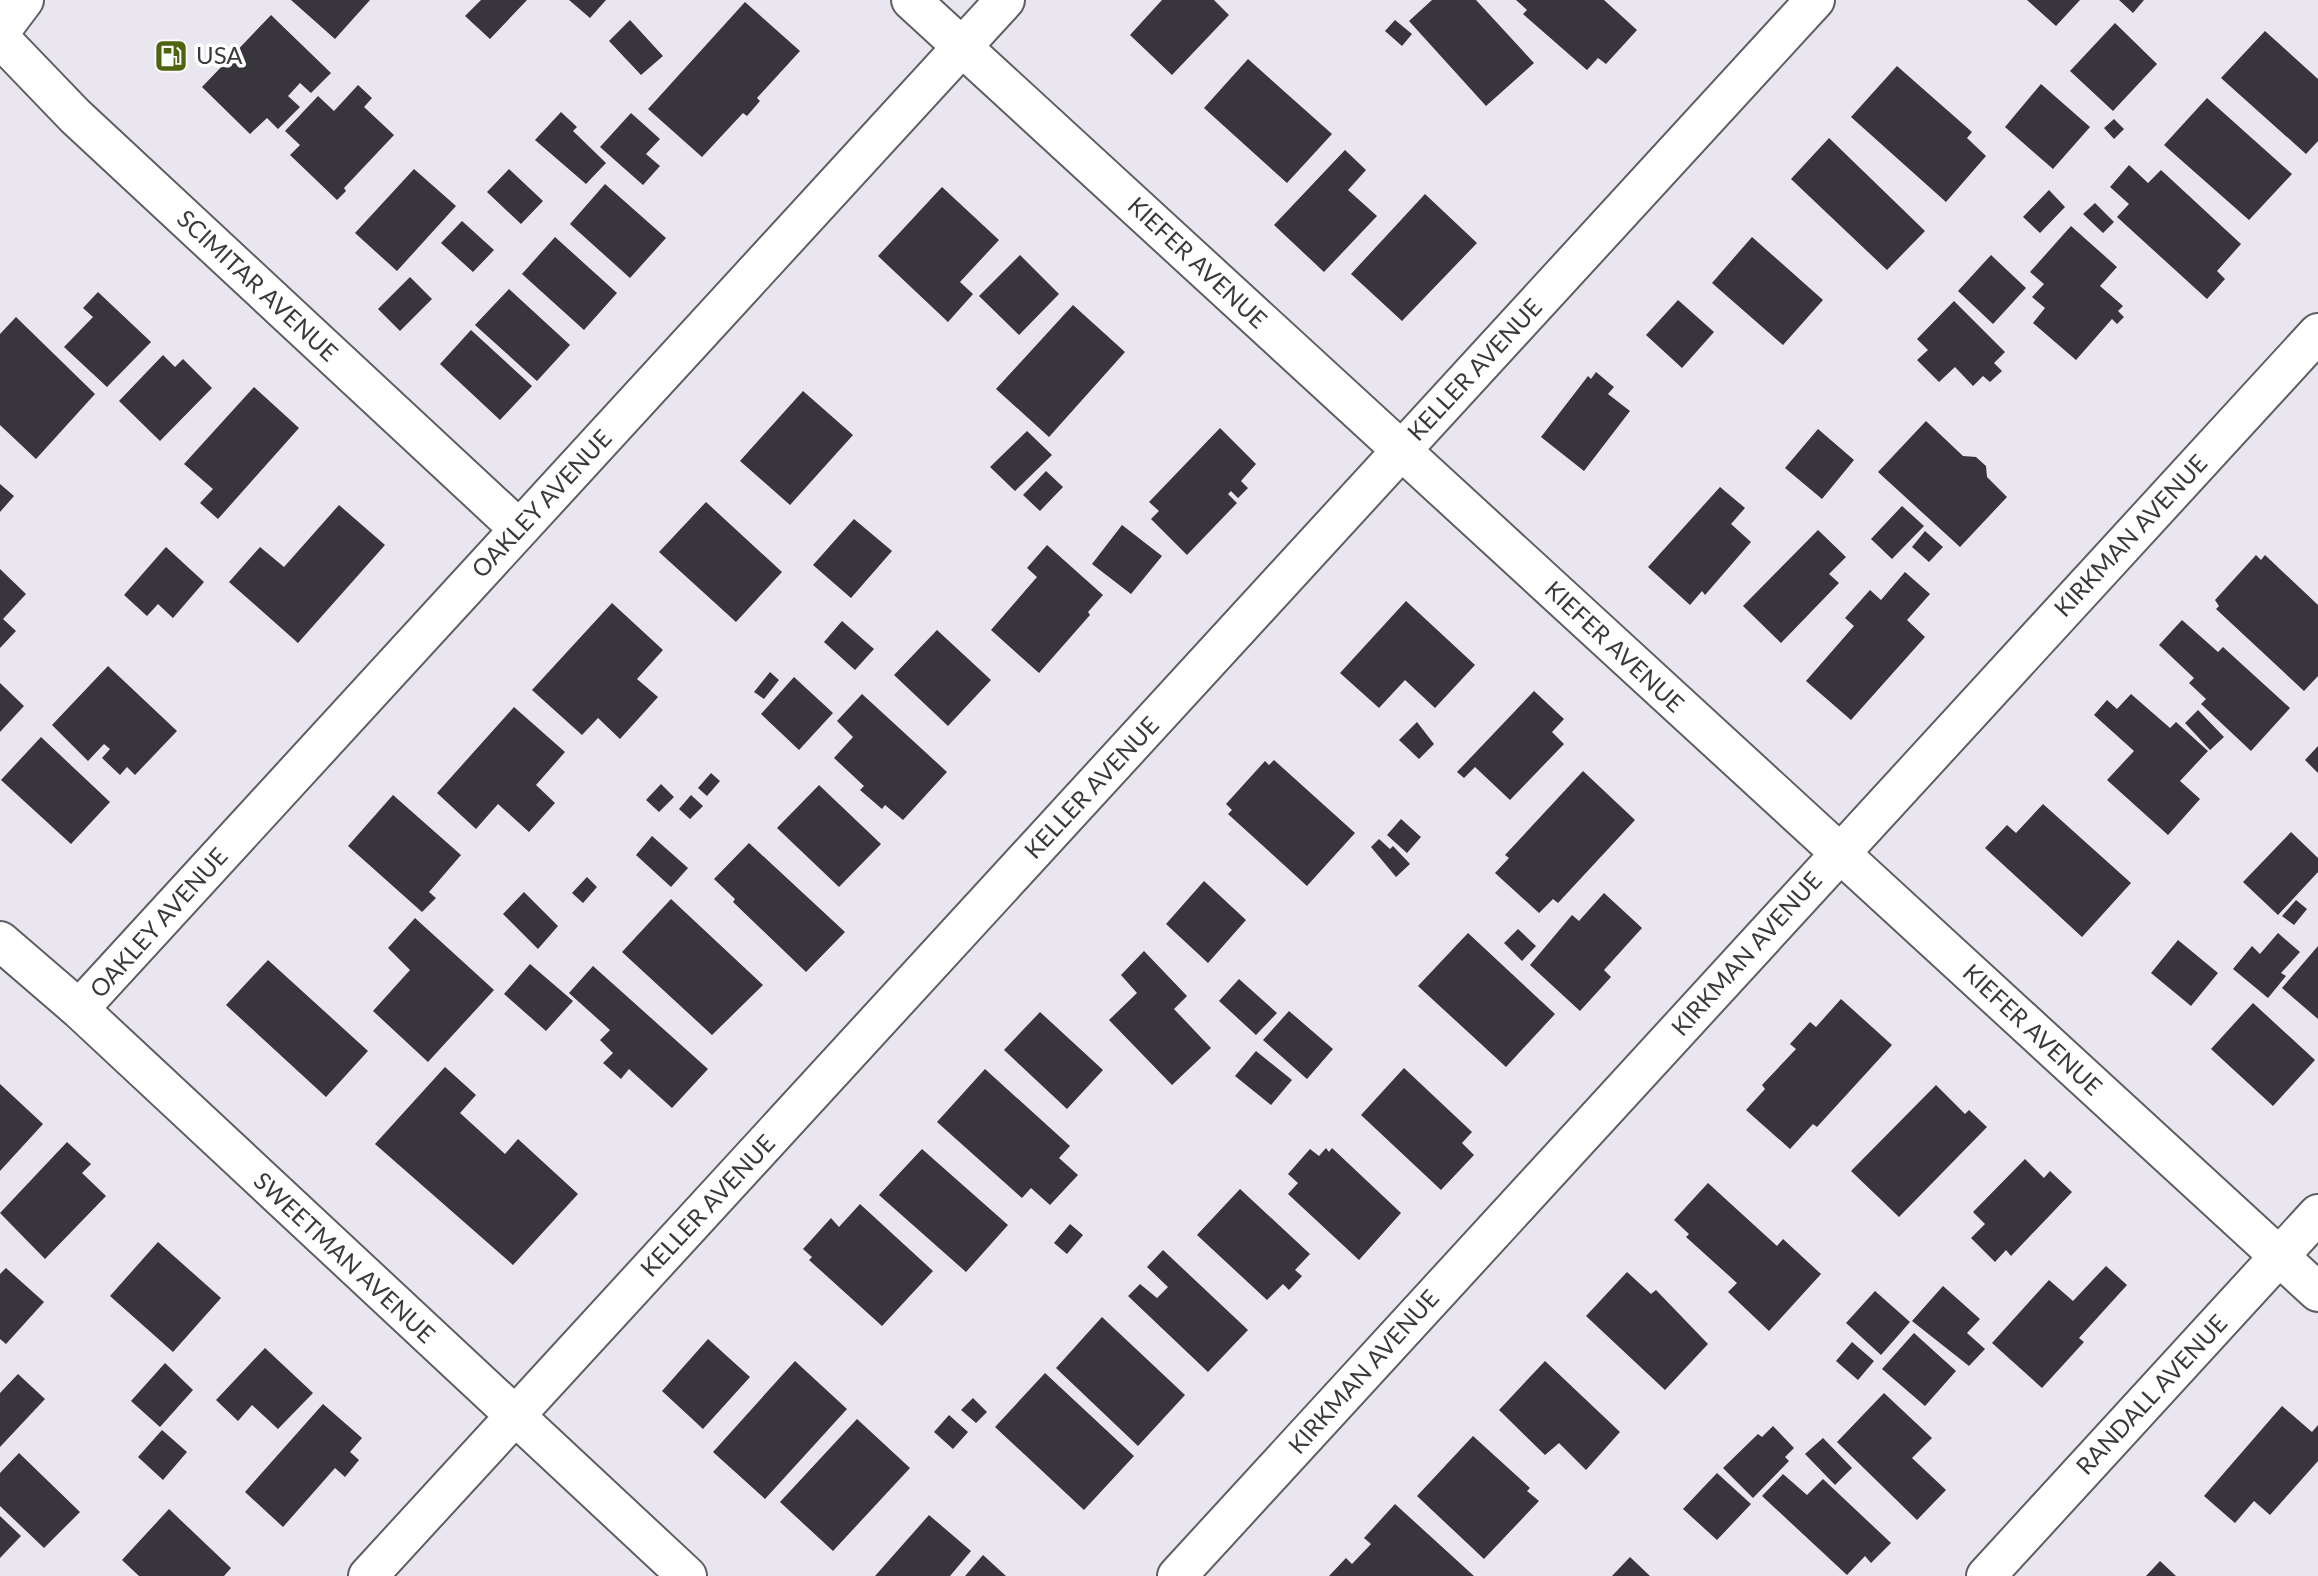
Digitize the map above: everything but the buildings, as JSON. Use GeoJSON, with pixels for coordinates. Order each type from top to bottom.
{"type":"FeatureCollection","features":[{"type":"Feature","properties":{"kind":"street"},"geometry":{"type":"LineString","coordinates":[[0,32],[24,0]]}},
{"type":"Feature","properties":{"kind":"street","name":"KIEFER AVENUE"},"geometry":{"type":"LineString","coordinates":[[911,0],[2318,1292]]}},
{"type":"Feature","properties":{"kind":"street","name":"OAKLEY AVENUE"},"geometry":{"type":"LineString","coordinates":[[79,1009],[1004,0]]}},
{"type":"Feature","properties":{"kind":"street","name":"KELLER AVENUE"},"geometry":{"type":"LineString","coordinates":[[368,1576],[1815,0]]}},
{"type":"Feature","properties":{"kind":"street","name":"SCIMITAR AVENUE"},"geometry":{"type":"LineString","coordinates":[[0,38],[75,116],[519,529]]}},
{"type":"Feature","properties":{"kind":"street","name":"KIRKMAN AVENUE"},"geometry":{"type":"LineString","coordinates":[[1177,1576],[2318,333]]}},
{"type":"Feature","properties":{"kind":"street","name":"SWEETMAN AVENUE"},"geometry":{"type":"LineString","coordinates":[[0,941],[79,1009],[687,1576]]}},
{"type":"Feature","properties":{"kind":"street","name":"RANDALL AVENUE"},"geometry":{"type":"LineString","coordinates":[[1986,1576],[2318,1214]]}},
{"type":"Feature","properties":{"kind":"place","name":"USA"},"geometry":{"type":"Point","coordinates":[171,56]}}]}
